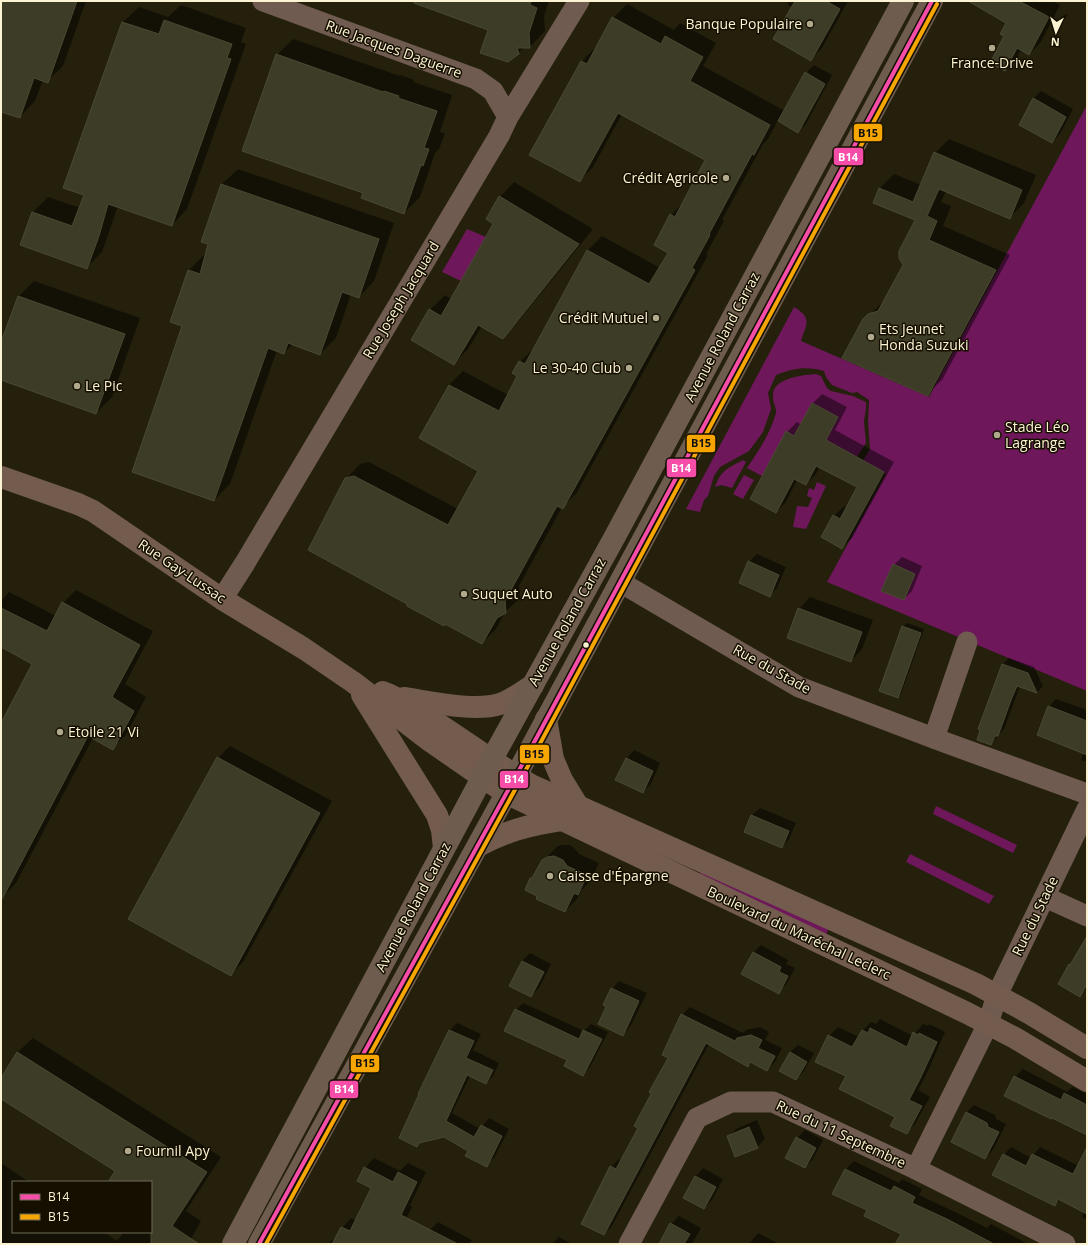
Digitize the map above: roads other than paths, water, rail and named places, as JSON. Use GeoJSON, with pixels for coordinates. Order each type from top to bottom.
{"type":"FeatureCollection","features":[{"type":"Feature","properties":{"kind":"main road","name":"Avenue Roland Carraz"},"geometry":{"type":"LineString","coordinates":[[233,1244],[444,848],[610,546],[903,1]]}},
{"type":"Feature","properties":{"kind":"main road","name":"Avenue Roland Carraz"},"geometry":{"type":"LineString","coordinates":[[259,1244],[478,846],[932,1]]}},
{"type":"Feature","properties":{"kind":"main road","name":"Rue Gay-Lussac"},"geometry":{"type":"LineString","coordinates":[[1,477],[78,504],[92,511],[222,599],[303,648],[353,682],[430,741],[487,769]]}},
{"type":"Feature","properties":{"kind":"main road"},"geometry":{"type":"LineString","coordinates":[[353,682],[437,815],[442,830],[444,848]]}},
{"type":"Feature","properties":{"kind":"main road","name":"Rue Gay-Lussac"},"geometry":{"type":"LineString","coordinates":[[353,682],[393,696],[441,725],[487,769]]}},
{"type":"Feature","properties":{"kind":"main road"},"geometry":{"type":"LineString","coordinates":[[393,696],[468,707],[487,707],[500,704],[516,697],[533,685]]}},
{"type":"Feature","properties":{"kind":"main road"},"geometry":{"type":"LineString","coordinates":[[546,719],[550,750],[553,759],[562,780],[578,806]]}},
{"type":"Feature","properties":{"kind":"main road"},"geometry":{"type":"LineString","coordinates":[[487,769],[511,784]]}},
{"type":"Feature","properties":{"kind":"main road","name":"Boulevard du Maréchal Leclerc"},"geometry":{"type":"LineString","coordinates":[[511,784],[531,785],[996,995],[1029,1012],[1087,1048]]}},
{"type":"Feature","properties":{"kind":"main road","name":"Boulevard du Maréchal Leclerc"},"geometry":{"type":"LineString","coordinates":[[511,784],[561,820],[960,1009],[1087,1081]]}},
{"type":"Feature","properties":{"kind":"main road"},"geometry":{"type":"LineString","coordinates":[[478,846],[519,827],[561,820]]}},
{"type":"Feature","properties":{"kind":"street","name":"Rue Jacques Daguerre"},"geometry":{"type":"LineString","coordinates":[[263,1],[476,79],[493,91],[508,117]]}},
{"type":"Feature","properties":{"kind":"street","name":"Rue Joseph Jacquard"},"geometry":{"type":"LineString","coordinates":[[222,599],[243,567],[495,143],[508,117],[579,1]]}},
{"type":"Feature","properties":{"kind":"street","name":"Rue du Stade"},"geometry":{"type":"LineString","coordinates":[[620,582],[799,687],[1087,794]]}},
{"type":"Feature","properties":{"kind":"street"},"geometry":{"type":"LineString","coordinates":[[934,738],[967,642]]}},
{"type":"Feature","properties":{"kind":"street","name":"Rue du Stade"},"geometry":{"type":"LineString","coordinates":[[988,1024],[996,995],[1087,809]]}},
{"type":"Feature","properties":{"kind":"street"},"geometry":{"type":"LineString","coordinates":[[1045,897],[1087,916]]}},
{"type":"Feature","properties":{"kind":"street","name":"Rue du 11 Septembre"},"geometry":{"type":"LineString","coordinates":[[916,1169],[988,1024]]}},
{"type":"Feature","properties":{"kind":"street","name":"Rue du 11 Septembre"},"geometry":{"type":"LineString","coordinates":[[629,1244],[697,1118],[730,1102],[773,1102],[916,1169],[1065,1244]]}},
{"type":"Feature","properties":{"kind":"place","name":"Banque Populaire"},"geometry":{"type":"Point","coordinates":[810,24]}},
{"type":"Feature","properties":{"kind":"place","name":"France-Drive"},"geometry":{"type":"Point","coordinates":[992,48]}},
{"type":"Feature","properties":{"kind":"place","name":"Crédit Agricole"},"geometry":{"type":"Point","coordinates":[726,178]}},
{"type":"Feature","properties":{"kind":"place","name":"Crédit Mutuel"},"geometry":{"type":"Point","coordinates":[656,318]}},
{"type":"Feature","properties":{"kind":"place","name":"Ets Jeunet Honda Suzuki"},"geometry":{"type":"Point","coordinates":[871,337]}},
{"type":"Feature","properties":{"kind":"place","name":"Le 30-40 Club"},"geometry":{"type":"Point","coordinates":[629,368]}},
{"type":"Feature","properties":{"kind":"place","name":"Le Pic"},"geometry":{"type":"Point","coordinates":[77,386]}},
{"type":"Feature","properties":{"kind":"place","name":"Stade Léo Lagrange"},"geometry":{"type":"Point","coordinates":[997,435]}},
{"type":"Feature","properties":{"kind":"place","name":"Suquet Auto"},"geometry":{"type":"Point","coordinates":[464,594]}},
{"type":"Feature","properties":{"kind":"place","name":"Etoile 21 Vi"},"geometry":{"type":"Point","coordinates":[60,732]}},
{"type":"Feature","properties":{"kind":"place","name":"Caisse d'Épargne"},"geometry":{"type":"Point","coordinates":[550,876]}},
{"type":"Feature","properties":{"kind":"place","name":"Fournil Apy"},"geometry":{"type":"Point","coordinates":[128,1151]}}]}
